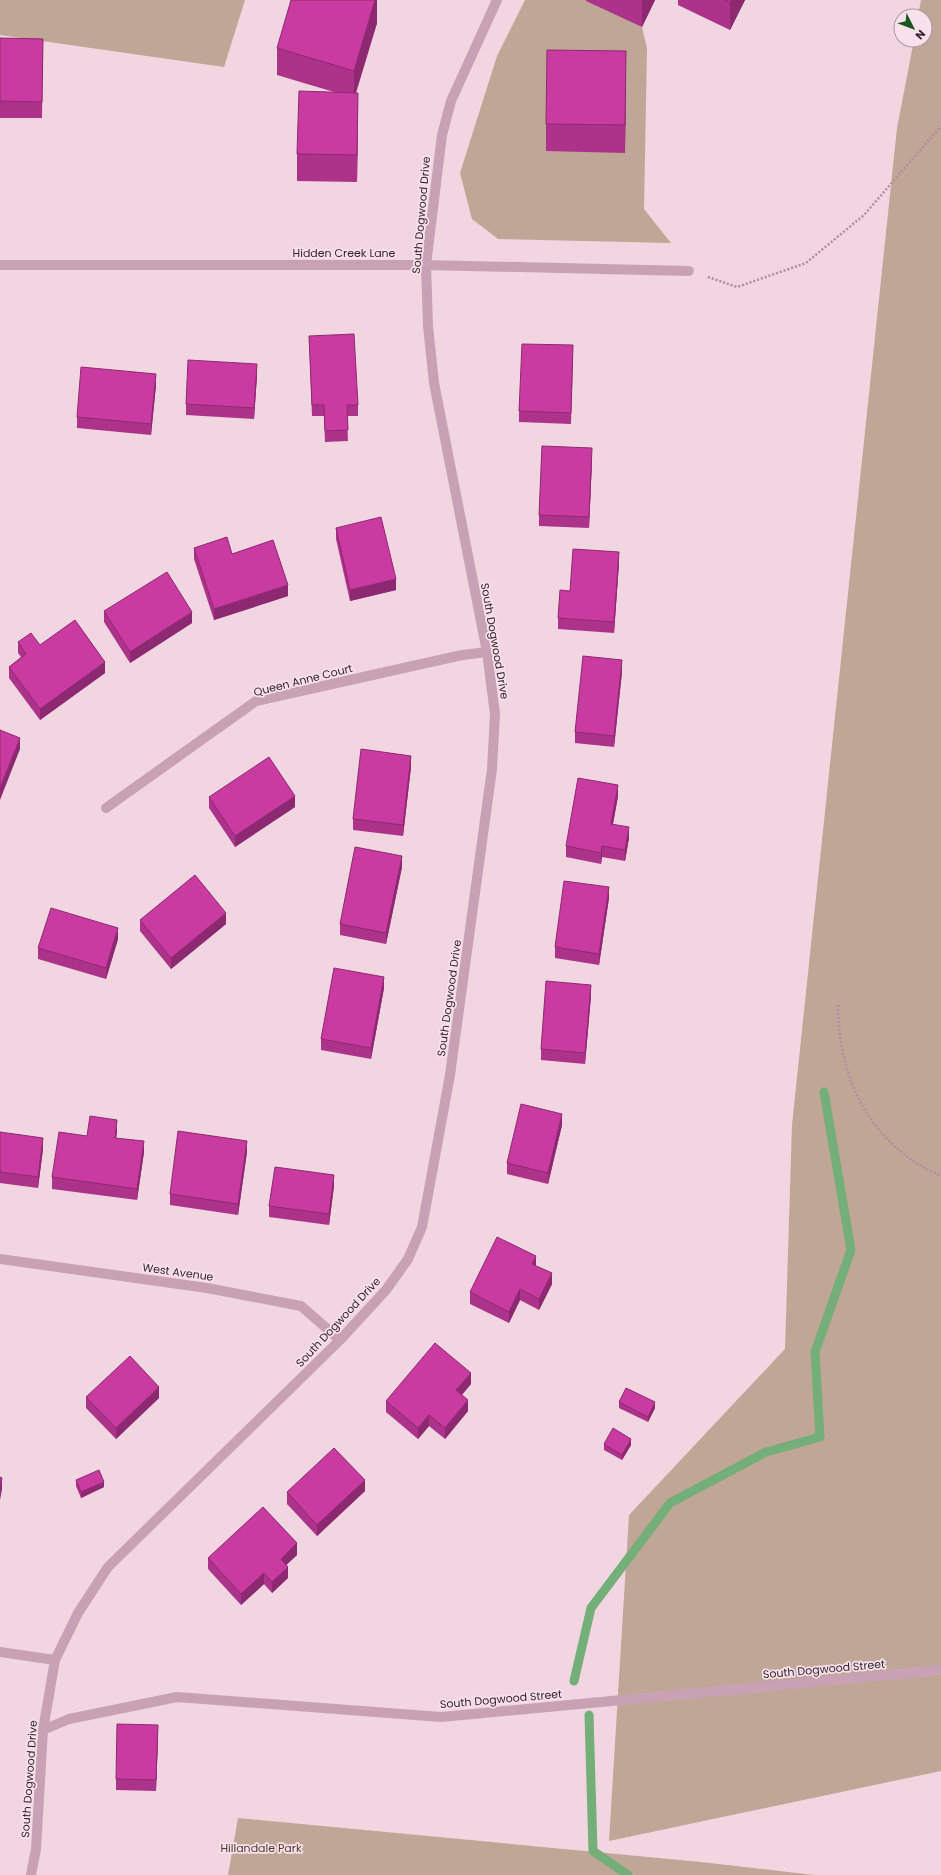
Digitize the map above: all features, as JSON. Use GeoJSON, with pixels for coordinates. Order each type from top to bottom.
{"type":"FeatureCollection","features":[{"type":"Feature","properties":{"kind":"street","name":"South Dogwood Drive"},"geometry":{"type":"LineString","coordinates":[[31,1875],[36,1849],[43,1730],[56,1660],[78,1613],[108,1567],[340,1340],[386,1290],[408,1259],[422,1227],[450,1075],[492,770],[495,714],[487,652],[434,383],[428,326],[426,265],[442,135],[451,101],[497,0]]}},
{"type":"Feature","properties":{"kind":"street","name":"Hidden Creek Lane"},"geometry":{"type":"LineString","coordinates":[[0,265],[426,265],[689,271]]}},
{"type":"Feature","properties":{"kind":"street","name":"Queen Anne Court"},"geometry":{"type":"LineString","coordinates":[[106,808],[256,701],[462,655],[487,652]]}},
{"type":"Feature","properties":{"kind":"street","name":"West Avenue"},"geometry":{"type":"LineString","coordinates":[[0,1260],[207,1288],[301,1306],[340,1340]]}},
{"type":"Feature","properties":{"kind":"street"},"geometry":{"type":"LineString","coordinates":[[0,1652],[56,1660]]}},
{"type":"Feature","properties":{"kind":"street","name":"South Dogwood Street"},"geometry":{"type":"LineString","coordinates":[[43,1730],[69,1719],[177,1697],[441,1717],[941,1670]]}},
{"type":"Feature","properties":{"kind":"path"},"geometry":{"type":"LineString","coordinates":[[689,271],[737,287],[806,263],[864,215],[941,126]]}},
{"type":"Feature","properties":{"kind":"path"},"geometry":{"type":"LineString","coordinates":[[838,1005],[844,1065],[860,1104],[870,1119],[891,1142],[919,1164],[941,1176]]}},
{"type":"Feature","properties":{"kind":"green space"},"geometry":{"type":"Polygon","coordinates":[[[0,0],[245,0],[224,67],[0,35],[0,0]]]}},
{"type":"Feature","properties":{"kind":"green space"},"geometry":{"type":"Polygon","coordinates":[[[525,0],[593,0],[642,27],[647,48],[644,209],[671,243],[498,239],[472,219],[460,173],[497,56],[525,0]]]}},
{"type":"Feature","properties":{"kind":"green space"},"geometry":{"type":"Polygon","coordinates":[[[921,0],[941,0],[941,1771],[609,1841],[629,1515],[785,1349],[792,1125],[897,128],[912,48],[933,48],[933,8],[920,8],[921,0]]]}},
{"type":"Feature","properties":{"kind":"green space","name":"Hillandale Park"},"geometry":{"type":"Polygon","coordinates":[[[238,1818],[701,1862],[814,1875],[228,1875],[238,1818]]]}},
{"type":"Feature","properties":{"kind":"building"},"geometry":{"type":"Polygon","coordinates":[[[291,0],[375,0],[354,71],[277,48],[291,0]]]}},
{"type":"Feature","properties":{"kind":"building"},"geometry":{"type":"Polygon","coordinates":[[[725,0],[732,0],[730,3],[725,0]]]}},
{"type":"Feature","properties":{"kind":"building"},"geometry":{"type":"Polygon","coordinates":[[[0,38],[43,39],[42,102],[0,101],[0,38]]]}},
{"type":"Feature","properties":{"kind":"building"},"geometry":{"type":"Polygon","coordinates":[[[547,50],[626,51],[625,125],[546,124],[547,50]]]}},
{"type":"Feature","properties":{"kind":"building"},"geometry":{"type":"Polygon","coordinates":[[[299,91],[358,93],[357,155],[297,154],[299,91]]]}},
{"type":"Feature","properties":{"kind":"building"},"geometry":{"type":"Polygon","coordinates":[[[354,334],[358,405],[347,405],[348,430],[325,431],[324,405],[312,405],[309,336],[354,334]]]}},
{"type":"Feature","properties":{"kind":"building"},"geometry":{"type":"Polygon","coordinates":[[[522,344],[573,345],[571,413],[519,411],[522,344]]]}},
{"type":"Feature","properties":{"kind":"building"},"geometry":{"type":"Polygon","coordinates":[[[188,360],[257,364],[254,408],[186,404],[188,360]]]}},
{"type":"Feature","properties":{"kind":"building"},"geometry":{"type":"Polygon","coordinates":[[[81,367],[156,374],[151,424],[77,417],[81,367]]]}},
{"type":"Feature","properties":{"kind":"building"},"geometry":{"type":"Polygon","coordinates":[[[542,446],[592,448],[589,517],[539,515],[542,446]]]}},
{"type":"Feature","properties":{"kind":"building"},"geometry":{"type":"Polygon","coordinates":[[[381,517],[396,579],[350,590],[336,528],[381,517]]]}},
{"type":"Feature","properties":{"kind":"building"},"geometry":{"type":"Polygon","coordinates":[[[227,537],[232,554],[273,540],[288,585],[214,609],[194,548],[227,537]]]}},
{"type":"Feature","properties":{"kind":"building"},"geometry":{"type":"Polygon","coordinates":[[[573,549],[619,552],[614,622],[558,618],[560,590],[570,591],[573,549]]]}},
{"type":"Feature","properties":{"kind":"building"},"geometry":{"type":"Polygon","coordinates":[[[167,572],[192,612],[130,652],[104,611],[167,572]]]}},
{"type":"Feature","properties":{"kind":"building"},"geometry":{"type":"Polygon","coordinates":[[[75,620],[105,662],[40,709],[9,667],[26,654],[18,642],[31,633],[40,645],[75,620]]]}},
{"type":"Feature","properties":{"kind":"building"},"geometry":{"type":"Polygon","coordinates":[[[583,656],[622,660],[614,736],[575,732],[583,656]]]}},
{"type":"Feature","properties":{"kind":"building"},"geometry":{"type":"Polygon","coordinates":[[[0,730],[20,738],[0,788],[0,730]]]}},
{"type":"Feature","properties":{"kind":"building"},"geometry":{"type":"Polygon","coordinates":[[[361,749],[411,756],[403,825],[353,819],[361,749]]]}},
{"type":"Feature","properties":{"kind":"building"},"geometry":{"type":"Polygon","coordinates":[[[269,757],[295,796],[235,836],[209,797],[269,757]]]}},
{"type":"Feature","properties":{"kind":"building"},"geometry":{"type":"Polygon","coordinates":[[[578,778],[618,785],[611,824],[629,827],[625,850],[602,846],[601,853],[566,846],[578,778]]]}},
{"type":"Feature","properties":{"kind":"building"},"geometry":{"type":"Polygon","coordinates":[[[355,847],[402,856],[386,933],[340,924],[355,847]]]}},
{"type":"Feature","properties":{"kind":"building"},"geometry":{"type":"Polygon","coordinates":[[[195,875],[226,913],[171,958],[140,920],[195,875]]]}},
{"type":"Feature","properties":{"kind":"building"},"geometry":{"type":"Polygon","coordinates":[[[564,881],[609,887],[599,954],[555,947],[564,881]]]}},
{"type":"Feature","properties":{"kind":"building"},"geometry":{"type":"Polygon","coordinates":[[[51,908],[118,928],[106,968],[38,948],[51,908]]]}},
{"type":"Feature","properties":{"kind":"building"},"geometry":{"type":"Polygon","coordinates":[[[334,968],[384,977],[371,1048],[321,1039],[334,968]]]}},
{"type":"Feature","properties":{"kind":"building"},"geometry":{"type":"Polygon","coordinates":[[[546,981],[591,985],[585,1053],[541,1049],[546,981]]]}},
{"type":"Feature","properties":{"kind":"building"},"geometry":{"type":"Polygon","coordinates":[[[521,1104],[562,1114],[548,1173],[507,1163],[521,1104]]]}},
{"type":"Feature","properties":{"kind":"building"},"geometry":{"type":"Polygon","coordinates":[[[90,1116],[117,1120],[115,1138],[144,1141],[137,1189],[52,1177],[59,1132],[87,1136],[90,1116]]]}},
{"type":"Feature","properties":{"kind":"building"},"geometry":{"type":"Polygon","coordinates":[[[178,1131],[247,1141],[238,1204],[170,1194],[178,1131]]]}},
{"type":"Feature","properties":{"kind":"building"},"geometry":{"type":"Polygon","coordinates":[[[0,1132],[43,1138],[38,1177],[0,1172],[0,1132]]]}},
{"type":"Feature","properties":{"kind":"building"},"geometry":{"type":"Polygon","coordinates":[[[275,1167],[334,1175],[329,1214],[269,1206],[275,1167]]]}},
{"type":"Feature","properties":{"kind":"building"},"geometry":{"type":"Polygon","coordinates":[[[497,1237],[536,1256],[532,1264],[552,1273],[539,1299],[520,1289],[509,1312],[470,1292],[497,1237]]]}},
{"type":"Feature","properties":{"kind":"building"},"geometry":{"type":"Polygon","coordinates":[[[435,1343],[471,1373],[456,1390],[468,1400],[445,1428],[429,1415],[418,1428],[386,1401],[435,1343]]]}},
{"type":"Feature","properties":{"kind":"building"},"geometry":{"type":"Polygon","coordinates":[[[130,1356],[159,1387],[116,1428],[86,1397],[130,1356]]]}},
{"type":"Feature","properties":{"kind":"building"},"geometry":{"type":"Polygon","coordinates":[[[626,1388],[655,1402],[648,1417],[619,1402],[626,1388]]]}},
{"type":"Feature","properties":{"kind":"building"},"geometry":{"type":"Polygon","coordinates":[[[613,1428],[631,1439],[622,1455],[604,1444],[613,1428]]]}},
{"type":"Feature","properties":{"kind":"building"},"geometry":{"type":"Polygon","coordinates":[[[334,1448],[365,1480],[317,1525],[287,1492],[334,1448]]]}},
{"type":"Feature","properties":{"kind":"building"},"geometry":{"type":"Polygon","coordinates":[[[99,1470],[104,1482],[81,1492],[76,1480],[99,1470]]]}},
{"type":"Feature","properties":{"kind":"building"},"geometry":{"type":"Polygon","coordinates":[[[0,1477],[2,1478],[0,1489],[0,1477]]]}},
{"type":"Feature","properties":{"kind":"building"},"geometry":{"type":"Polygon","coordinates":[[[263,1507],[297,1543],[281,1559],[288,1567],[272,1582],[264,1573],[241,1594],[208,1558],[263,1507]]]}},
{"type":"Feature","properties":{"kind":"building"},"geometry":{"type":"Polygon","coordinates":[[[117,1724],[158,1725],[156,1780],[116,1779],[117,1724]]]}},
{"type":"Feature","properties":{"kind":"waterway"},"geometry":{"type":"LineString","coordinates":[[574,1681],[591,1608],[670,1503],[766,1452],[820,1437],[815,1352],[851,1250],[824,1092]]}},
{"type":"Feature","properties":{"kind":"waterway"},"geometry":{"type":"LineString","coordinates":[[589,1715],[593,1851],[628,1875]]}}]}
